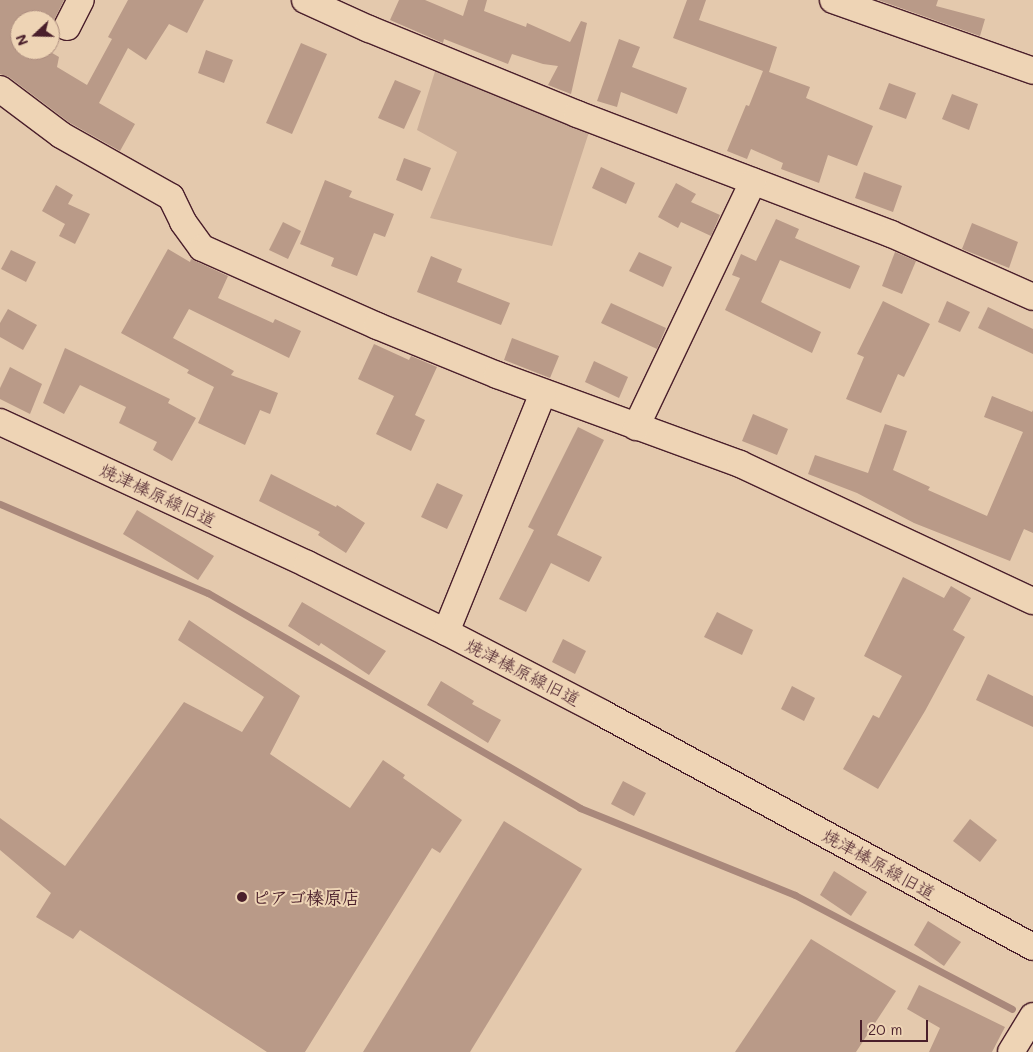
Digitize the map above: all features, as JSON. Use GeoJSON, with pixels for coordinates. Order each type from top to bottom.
{"type":"FeatureCollection","features":[{"type":"Feature","properties":{"kind":"street"},"geometry":{"type":"LineString","coordinates":[[67,27],[81,0]]}},
{"type":"Feature","properties":{"kind":"street"},"geometry":{"type":"LineString","coordinates":[[306,0],[335,6],[568,111],[891,234],[1033,297]]}},
{"type":"Feature","properties":{"kind":"street"},"geometry":{"type":"LineString","coordinates":[[833,0],[1033,71]]}},
{"type":"Feature","properties":{"kind":"street"},"geometry":{"type":"LineString","coordinates":[[0,90],[61,135],[171,197],[183,222],[202,248],[377,326],[543,393],[740,464],[1033,601]]}},
{"type":"Feature","properties":{"kind":"street"},"geometry":{"type":"LineString","coordinates":[[636,427],[753,182]]}},
{"type":"Feature","properties":{"kind":"street"},"geometry":{"type":"LineString","coordinates":[[446,632],[543,393]]}},
{"type":"Feature","properties":{"kind":"street","name":"焼津榛原線旧道"},"geometry":{"type":"LineString","coordinates":[[0,422],[307,564],[446,632],[662,746],[1033,947]]}},
{"type":"Feature","properties":{"kind":"street"},"geometry":{"type":"LineString","coordinates":[[1011,1052],[1033,1016]]}},
{"type":"Feature","properties":{"kind":"shaded area"},"geometry":{"type":"Polygon","coordinates":[[[436,68],[591,126],[552,246],[430,218],[457,152],[417,130],[436,68]]]}},
{"type":"Feature","properties":{"kind":"building"},"geometry":{"type":"Polygon","coordinates":[[[0,0],[64,0],[59,10],[10,10],[10,60],[58,60],[57,67],[87,85],[112,39],[108,37],[128,0],[204,0],[187,33],[169,24],[146,60],[128,48],[99,103],[135,124],[120,151],[70,123],[9,77],[0,74],[0,0]]]}},
{"type":"Feature","properties":{"kind":"building"},"geometry":{"type":"Polygon","coordinates":[[[399,0],[425,0],[463,16],[468,0],[487,0],[484,11],[526,27],[527,23],[570,42],[581,21],[587,23],[571,94],[548,85],[558,66],[543,64],[512,54],[508,64],[444,39],[443,43],[390,20],[399,0]]]}},
{"type":"Feature","properties":{"kind":"building"},"geometry":{"type":"Polygon","coordinates":[[[687,0],[706,0],[699,20],[777,47],[769,72],[810,87],[806,98],[873,126],[857,166],[828,155],[819,183],[781,169],[783,163],[751,149],[747,159],[727,151],[746,105],[749,106],[763,71],[673,38],[687,0]]]}},
{"type":"Feature","properties":{"kind":"building"},"geometry":{"type":"Polygon","coordinates":[[[878,0],[938,0],[936,6],[985,19],[980,36],[878,0]]]}},
{"type":"Feature","properties":{"kind":"building"},"geometry":{"type":"Polygon","coordinates":[[[619,39],[640,47],[632,67],[687,88],[677,114],[621,92],[617,107],[597,101],[619,39]]]}},
{"type":"Feature","properties":{"kind":"building"},"geometry":{"type":"Polygon","coordinates":[[[301,43],[327,54],[292,134],[266,123],[301,43]]]}},
{"type":"Feature","properties":{"kind":"building"},"geometry":{"type":"Polygon","coordinates":[[[206,50],[233,60],[224,83],[198,73],[206,50]]]}},
{"type":"Feature","properties":{"kind":"building"},"geometry":{"type":"Polygon","coordinates":[[[395,80],[421,91],[404,129],[378,118],[395,80]]]}},
{"type":"Feature","properties":{"kind":"building"},"geometry":{"type":"Polygon","coordinates":[[[889,83],[916,93],[906,119],[879,109],[889,83]]]}},
{"type":"Feature","properties":{"kind":"building"},"geometry":{"type":"Polygon","coordinates":[[[952,94],[978,104],[969,130],[942,119],[952,94]]]}},
{"type":"Feature","properties":{"kind":"building"},"geometry":{"type":"Polygon","coordinates":[[[404,158],[431,168],[422,191],[396,180],[404,158]]]}},
{"type":"Feature","properties":{"kind":"building"},"geometry":{"type":"Polygon","coordinates":[[[601,167],[635,183],[626,204],[592,188],[601,167]]]}},
{"type":"Feature","properties":{"kind":"building"},"geometry":{"type":"Polygon","coordinates":[[[864,172],[902,186],[893,212],[855,198],[864,172]]]}},
{"type":"Feature","properties":{"kind":"building"},"geometry":{"type":"Polygon","coordinates":[[[325,180],[352,191],[349,197],[394,214],[385,237],[374,233],[357,276],[331,266],[334,258],[300,244],[325,180]]]}},
{"type":"Feature","properties":{"kind":"building"},"geometry":{"type":"Polygon","coordinates":[[[676,183],[696,194],[691,202],[720,215],[711,236],[681,222],[678,228],[658,217],[676,183]]]}},
{"type":"Feature","properties":{"kind":"building"},"geometry":{"type":"Polygon","coordinates":[[[56,185],[73,195],[68,204],[90,214],[75,244],[59,236],[65,224],[42,211],[56,185]]]}},
{"type":"Feature","properties":{"kind":"building"},"geometry":{"type":"Polygon","coordinates":[[[776,219],[799,229],[795,238],[860,266],[850,289],[780,260],[761,302],[821,332],[812,353],[725,310],[740,278],[732,275],[741,254],[756,261],[776,219]]]}},
{"type":"Feature","properties":{"kind":"building"},"geometry":{"type":"Polygon","coordinates":[[[283,222],[301,231],[288,259],[269,250],[283,222]]]}},
{"type":"Feature","properties":{"kind":"building"},"geometry":{"type":"Polygon","coordinates":[[[972,223],[1018,242],[1009,268],[962,249],[972,223]]]}},
{"type":"Feature","properties":{"kind":"building"},"geometry":{"type":"Polygon","coordinates":[[[168,249],[190,262],[191,259],[228,276],[218,298],[273,323],[275,319],[301,331],[289,358],[189,309],[173,338],[234,371],[231,375],[278,393],[270,414],[260,410],[245,445],[198,423],[214,387],[187,373],[189,370],[121,333],[168,249]]]}},
{"type":"Feature","properties":{"kind":"building"},"geometry":{"type":"Polygon","coordinates":[[[11,250],[36,262],[26,282],[1,269],[11,250]]]}},
{"type":"Feature","properties":{"kind":"building"},"geometry":{"type":"Polygon","coordinates":[[[639,252],[672,267],[663,287],[629,271],[639,252]]]}},
{"type":"Feature","properties":{"kind":"building"},"geometry":{"type":"Polygon","coordinates":[[[895,252],[916,261],[902,294],[882,286],[895,252]]]}},
{"type":"Feature","properties":{"kind":"building"},"geometry":{"type":"Polygon","coordinates":[[[431,256],[462,269],[457,282],[510,303],[501,325],[417,292],[431,256]]]}},
{"type":"Feature","properties":{"kind":"building"},"geometry":{"type":"Polygon","coordinates":[[[883,301],[930,324],[904,377],[898,374],[881,413],[846,399],[864,357],[857,354],[883,301]]]}},
{"type":"Feature","properties":{"kind":"building"},"geometry":{"type":"Polygon","coordinates":[[[947,301],[970,312],[960,332],[938,322],[947,301]]]}},
{"type":"Feature","properties":{"kind":"building"},"geometry":{"type":"Polygon","coordinates":[[[611,303],[666,328],[657,349],[601,323],[611,303]]]}},
{"type":"Feature","properties":{"kind":"building"},"geometry":{"type":"Polygon","coordinates":[[[988,307],[1033,329],[1033,354],[978,328],[988,307]]]}},
{"type":"Feature","properties":{"kind":"building"},"geometry":{"type":"Polygon","coordinates":[[[8,309],[37,325],[23,350],[0,337],[0,323],[8,309]]]}},
{"type":"Feature","properties":{"kind":"building"},"geometry":{"type":"Polygon","coordinates":[[[512,338],[559,356],[550,378],[504,360],[512,338]]]}},
{"type":"Feature","properties":{"kind":"building"},"geometry":{"type":"Polygon","coordinates":[[[374,344],[409,360],[411,356],[437,367],[415,415],[425,420],[411,451],[376,434],[394,396],[358,379],[374,344]]]}},
{"type":"Feature","properties":{"kind":"building"},"geometry":{"type":"Polygon","coordinates":[[[65,348],[170,399],[168,403],[196,418],[172,461],[153,450],[157,442],[119,423],[126,407],[80,385],[64,414],[43,403],[65,348]]]}},
{"type":"Feature","properties":{"kind":"building"},"geometry":{"type":"Polygon","coordinates":[[[594,361],[628,377],[619,398],[585,382],[594,361]]]}},
{"type":"Feature","properties":{"kind":"building"},"geometry":{"type":"Polygon","coordinates":[[[10,367],[42,384],[30,414],[0,399],[0,388],[10,367]]]}},
{"type":"Feature","properties":{"kind":"building"},"geometry":{"type":"Polygon","coordinates":[[[992,396],[1032,412],[1033,410],[1033,533],[1024,529],[1010,561],[914,523],[857,493],[808,474],[815,455],[868,473],[885,424],[907,431],[893,470],[930,487],[928,490],[987,516],[1023,432],[984,417],[992,396]]]}},
{"type":"Feature","properties":{"kind":"building"},"geometry":{"type":"Polygon","coordinates":[[[753,414],[788,429],[777,455],[742,441],[753,414]]]}},
{"type":"Feature","properties":{"kind":"building"},"geometry":{"type":"Polygon","coordinates":[[[578,427],[604,440],[557,535],[602,557],[589,582],[551,563],[526,612],[499,599],[534,530],[528,527],[578,427]]]}},
{"type":"Feature","properties":{"kind":"building"},"geometry":{"type":"Polygon","coordinates":[[[271,474],[336,507],[337,505],[365,523],[346,553],[318,535],[320,532],[259,501],[271,474]]]}},
{"type":"Feature","properties":{"kind":"building"},"geometry":{"type":"Polygon","coordinates":[[[437,483],[463,495],[447,529],[421,517],[437,483]]]}},
{"type":"Feature","properties":{"kind":"building"},"geometry":{"type":"Polygon","coordinates":[[[137,510],[214,556],[198,580],[123,534],[137,510]]]}},
{"type":"Feature","properties":{"kind":"building"},"geometry":{"type":"Polygon","coordinates":[[[903,577],[944,598],[951,586],[971,598],[953,630],[965,637],[925,711],[878,789],[843,769],[873,715],[879,718],[902,676],[864,656],[903,577]]]}},
{"type":"Feature","properties":{"kind":"building"},"geometry":{"type":"Polygon","coordinates":[[[302,602],[386,651],[369,675],[321,643],[319,646],[288,626],[302,602]]]}},
{"type":"Feature","properties":{"kind":"building"},"geometry":{"type":"Polygon","coordinates":[[[717,612],[753,630],[742,655],[704,637],[717,612]]]}},
{"type":"Feature","properties":{"kind":"building"},"geometry":{"type":"Polygon","coordinates":[[[189,620],[300,696],[270,754],[350,808],[383,760],[405,775],[403,778],[462,820],[440,853],[432,848],[305,1052],[267,1052],[80,930],[73,939],[36,917],[51,893],[0,850],[0,818],[65,866],[184,702],[242,732],[264,697],[178,640],[189,620]]]}},
{"type":"Feature","properties":{"kind":"building"},"geometry":{"type":"Polygon","coordinates":[[[563,639],[586,651],[575,674],[552,662],[563,639]]]}},
{"type":"Feature","properties":{"kind":"building"},"geometry":{"type":"Polygon","coordinates":[[[988,674],[1033,696],[1033,727],[976,700],[988,674]]]}},
{"type":"Feature","properties":{"kind":"building"},"geometry":{"type":"Polygon","coordinates":[[[441,681],[474,701],[472,704],[501,720],[488,743],[427,705],[441,681]]]}},
{"type":"Feature","properties":{"kind":"building"},"geometry":{"type":"Polygon","coordinates":[[[792,686],[815,698],[804,721],[781,709],[792,686]]]}},
{"type":"Feature","properties":{"kind":"building"},"geometry":{"type":"Polygon","coordinates":[[[623,781],[646,793],[634,816],[611,804],[623,781]]]}},
{"type":"Feature","properties":{"kind":"building"},"geometry":{"type":"Polygon","coordinates":[[[970,819],[997,840],[980,862],[953,841],[970,819]]]}},
{"type":"Feature","properties":{"kind":"building"},"geometry":{"type":"Polygon","coordinates":[[[504,821],[582,869],[470,1052],[363,1052],[504,821]]]}},
{"type":"Feature","properties":{"kind":"building"},"geometry":{"type":"Polygon","coordinates":[[[834,871],[867,892],[851,916],[820,895],[834,871]]]}},
{"type":"Feature","properties":{"kind":"building"},"geometry":{"type":"Polygon","coordinates":[[[928,921],[961,942],[944,966],[914,945],[928,921]]]}},
{"type":"Feature","properties":{"kind":"building"},"geometry":{"type":"Polygon","coordinates":[[[811,939],[896,991],[856,1052],[735,1052],[811,939]]]}},
{"type":"Feature","properties":{"kind":"building"},"geometry":{"type":"Polygon","coordinates":[[[919,985],[1005,1027],[992,1052],[929,1052],[940,1028],[907,1009],[919,985]]]}},
{"type":"Feature","properties":{"kind":"waterway"},"geometry":{"type":"LineString","coordinates":[[0,504],[208,593],[580,808],[795,895],[1012,1009]]}},
{"type":"Feature","properties":{"kind":"place","name":"ピアゴ榛原店"},"geometry":{"type":"Point","coordinates":[242,897]}}]}
